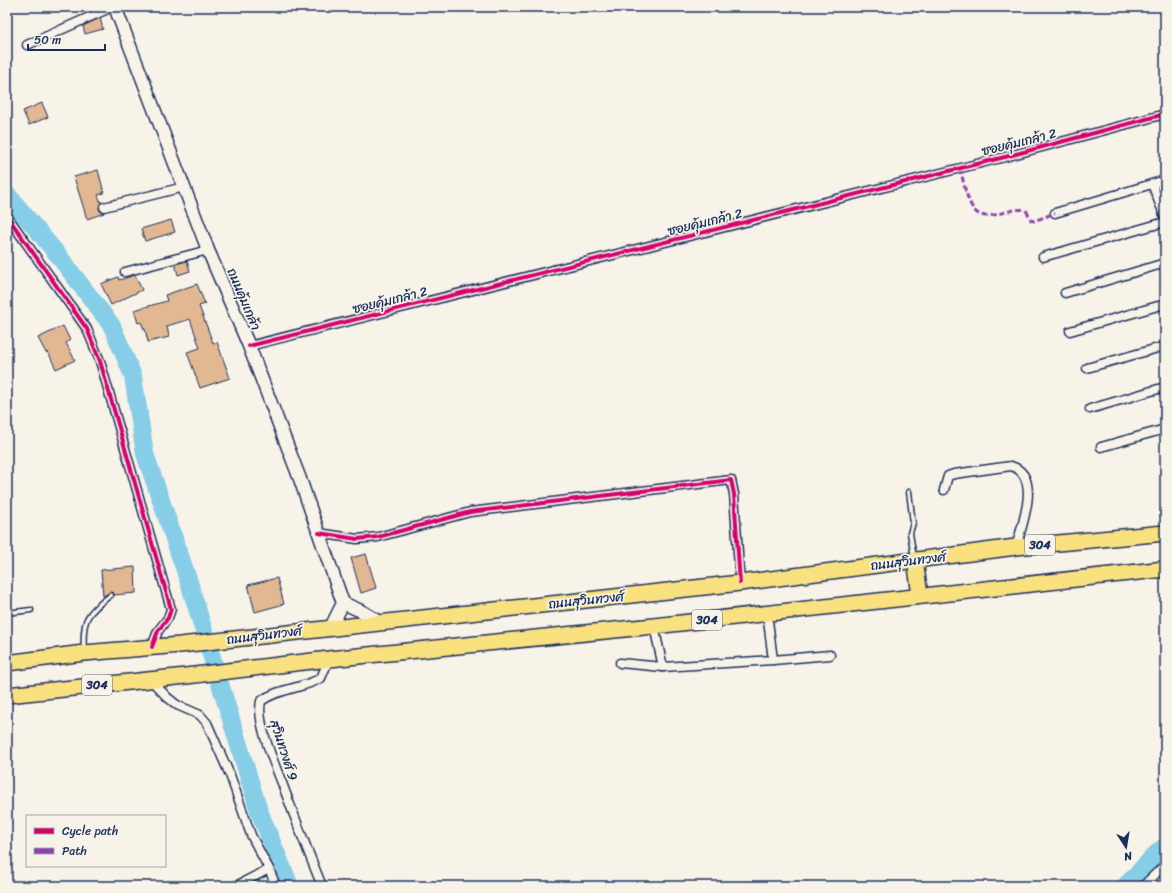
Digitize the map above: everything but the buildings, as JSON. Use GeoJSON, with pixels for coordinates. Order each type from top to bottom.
{"type":"FeatureCollection","features":[{"type":"Feature","properties":{"kind":"highway","name":"ถนนสุวินทวงศ์"},"geometry":{"type":"LineString","coordinates":[[7,663],[84,653],[180,645],[331,627],[740,583],[1016,548],[1165,533]]}},
{"type":"Feature","properties":{"kind":"highway"},"geometry":{"type":"LineString","coordinates":[[915,560],[920,595]]}},
{"type":"Feature","properties":{"kind":"highway","name":"304"},"geometry":{"type":"LineString","coordinates":[[7,695],[329,659],[654,626],[920,595],[1165,569]]}},
{"type":"Feature","properties":{"kind":"main road","name":"ถนนคุ้มเกล้า"},"geometry":{"type":"LineString","coordinates":[[116,7],[208,250],[248,346],[300,479],[343,602]]}},
{"type":"Feature","properties":{"kind":"main road"},"geometry":{"type":"LineString","coordinates":[[331,627],[343,602],[380,622]]}},
{"type":"Feature","properties":{"kind":"street"},"geometry":{"type":"LineString","coordinates":[[27,45],[112,7]]}},
{"type":"Feature","properties":{"kind":"street","name":"ซอยคุ้มเกล้า 2"},"geometry":{"type":"LineString","coordinates":[[248,346],[997,158],[1165,114]]}},
{"type":"Feature","properties":{"kind":"street"},"geometry":{"type":"LineString","coordinates":[[1055,213],[1165,180]]}},
{"type":"Feature","properties":{"kind":"street"},"geometry":{"type":"LineString","coordinates":[[1152,184],[1165,217]]}},
{"type":"Feature","properties":{"kind":"street"},"geometry":{"type":"LineString","coordinates":[[104,206],[184,187]]}},
{"type":"Feature","properties":{"kind":"street"},"geometry":{"type":"LineString","coordinates":[[7,216],[87,329],[100,361],[171,609],[168,618],[158,631],[152,647]]}},
{"type":"Feature","properties":{"kind":"street"},"geometry":{"type":"LineString","coordinates":[[1042,257],[1165,222]]}},
{"type":"Feature","properties":{"kind":"street"},"geometry":{"type":"LineString","coordinates":[[125,272],[208,250]]}},
{"type":"Feature","properties":{"kind":"street"},"geometry":{"type":"LineString","coordinates":[[1065,293],[1165,263]]}},
{"type":"Feature","properties":{"kind":"street"},"geometry":{"type":"LineString","coordinates":[[1070,331],[1165,304]]}},
{"type":"Feature","properties":{"kind":"street"},"geometry":{"type":"LineString","coordinates":[[1087,368],[1165,346]]}},
{"type":"Feature","properties":{"kind":"street"},"geometry":{"type":"LineString","coordinates":[[1090,409],[1165,387]]}},
{"type":"Feature","properties":{"kind":"street"},"geometry":{"type":"LineString","coordinates":[[1101,447],[1165,429]]}},
{"type":"Feature","properties":{"kind":"street"},"geometry":{"type":"LineString","coordinates":[[944,490],[948,476],[954,474],[1011,466],[1018,468],[1026,479],[1028,492],[1026,513],[1016,548]]}},
{"type":"Feature","properties":{"kind":"street"},"geometry":{"type":"LineString","coordinates":[[319,533],[357,539],[402,531],[470,512],[731,480],[734,494],[740,583]]}},
{"type":"Feature","properties":{"kind":"street"},"geometry":{"type":"LineString","coordinates":[[767,613],[773,660]]}},
{"type":"Feature","properties":{"kind":"street"},"geometry":{"type":"LineString","coordinates":[[654,626],[663,667]]}},
{"type":"Feature","properties":{"kind":"street"},"geometry":{"type":"LineString","coordinates":[[620,663],[663,667],[773,660],[830,654]]}},
{"type":"Feature","properties":{"kind":"street","name":"สุวินทวงศ์ 9"},"geometry":{"type":"LineString","coordinates":[[322,886],[268,746],[259,708],[261,701],[270,695],[306,685],[321,678],[329,659]]}},
{"type":"Feature","properties":{"kind":"street"},"geometry":{"type":"LineString","coordinates":[[150,679],[177,705],[200,715],[207,723],[230,775],[251,835],[276,886]]}},
{"type":"Feature","properties":{"kind":"street"},"geometry":{"type":"LineString","coordinates":[[1143,886],[1165,865]]}},
{"type":"Feature","properties":{"kind":"street"},"geometry":{"type":"LineString","coordinates":[[236,886],[269,869]]}},
{"type":"Feature","properties":{"kind":"lane"},"geometry":{"type":"LineString","coordinates":[[908,492],[913,523],[910,533],[915,560]]}},
{"type":"Feature","properties":{"kind":"lane"},"geometry":{"type":"LineString","coordinates":[[84,653],[83,633],[89,614],[94,608],[111,595]]}},
{"type":"Feature","properties":{"kind":"lane"},"geometry":{"type":"LineString","coordinates":[[7,613],[31,610]]}},
{"type":"Feature","properties":{"kind":"waterway"},"geometry":{"type":"LineString","coordinates":[[7,194],[58,255],[112,326],[133,376],[145,454],[188,579],[259,811],[290,886]]}},
{"type":"Feature","properties":{"kind":"waterway"},"geometry":{"type":"LineString","coordinates":[[1125,886],[1160,850],[1165,847]]}},
{"type":"Feature","properties":{"kind":"marked path"},"geometry":{"type":"LineString","coordinates":[[960,168],[972,207],[980,215],[989,216],[1012,210],[1026,210],[1031,220],[1034,221],[1055,213]]}},
{"type":"Feature","properties":{"kind":"cycle path"},"geometry":{"type":"LineString","coordinates":[[249,346],[1005,157],[1165,114]]}},
{"type":"Feature","properties":{"kind":"cycle path"},"geometry":{"type":"LineString","coordinates":[[7,216],[87,329],[100,361],[171,609],[168,618],[158,631],[152,647]]}},
{"type":"Feature","properties":{"kind":"cycle path"},"geometry":{"type":"LineString","coordinates":[[319,533],[357,539],[378,537],[470,512],[731,480],[734,494],[740,583]]}}]}
